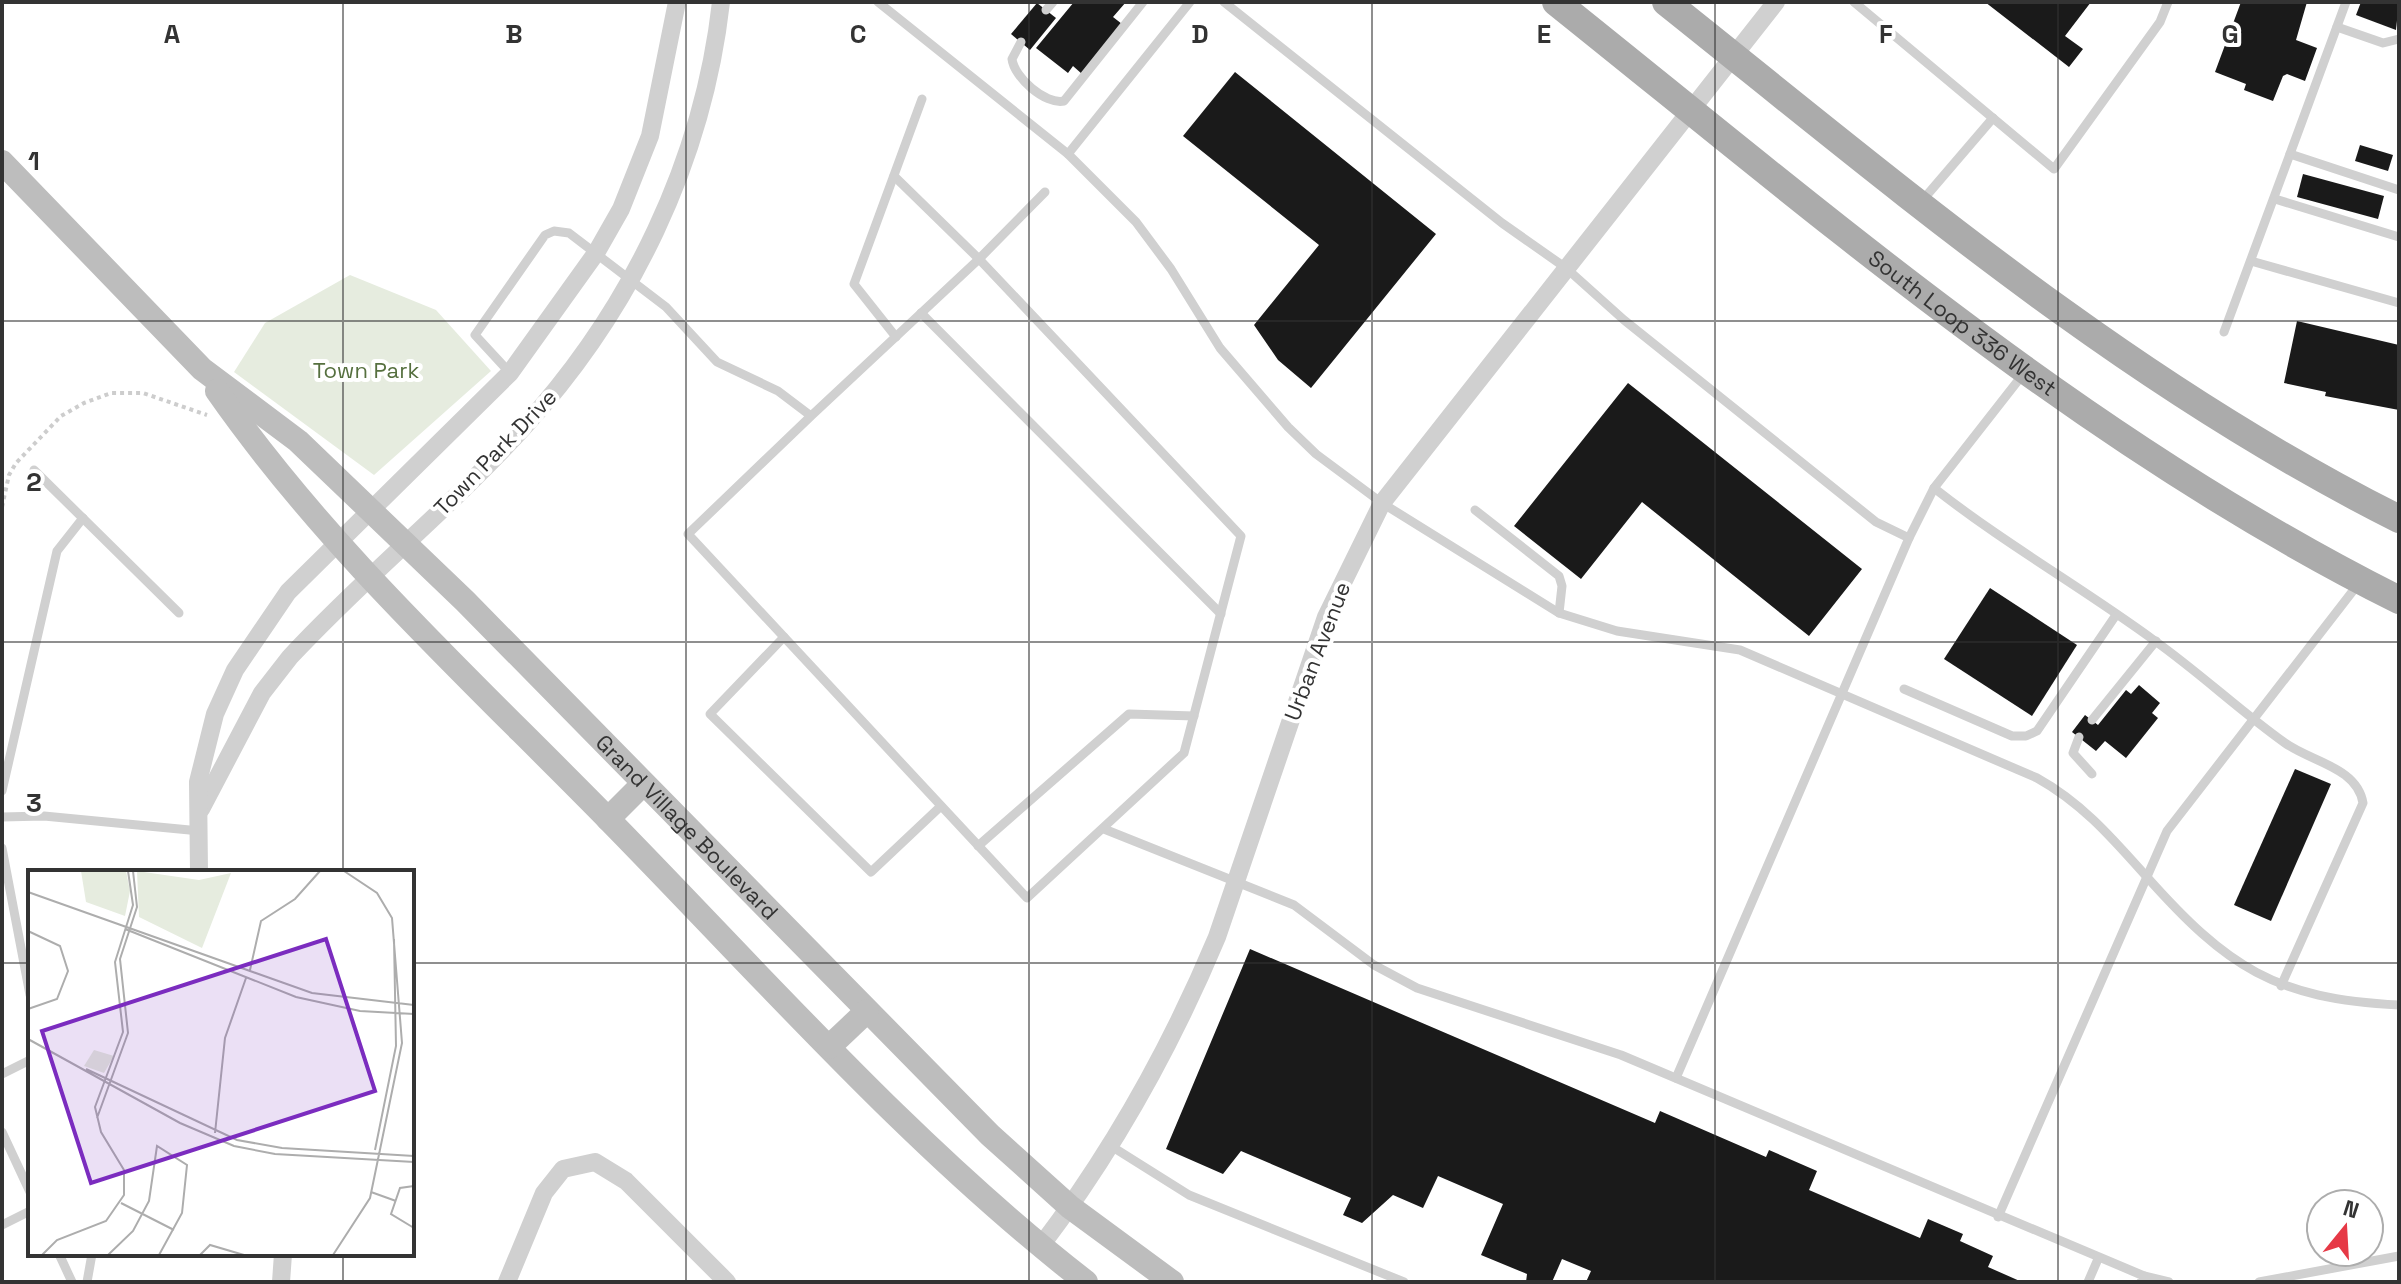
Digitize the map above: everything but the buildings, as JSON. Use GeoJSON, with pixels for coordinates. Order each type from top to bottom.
{"type":"FeatureCollection","features":[{"type":"Feature","properties":{"kind":"main road","name":"South Loop 336 West"},"geometry":{"type":"LineString","coordinates":[[1556,2],[2024,373],[2230,507],[2399,600]]}},
{"type":"Feature","properties":{"kind":"main road"},"geometry":{"type":"LineString","coordinates":[[1666,2],[2058,312],[2258,445],[2399,519]]}},
{"type":"Feature","properties":{"kind":"street","name":"Town Park Drive"},"geometry":{"type":"LineString","coordinates":[[199,870],[201,809],[198,782],[215,714],[235,670],[288,592],[510,373],[596,253],[621,209],[646,149],[677,2]]}},
{"type":"Feature","properties":{"kind":"street","name":"Town Park Drive"},"geometry":{"type":"LineString","coordinates":[[201,809],[262,693],[309,636],[541,407],[594,340],[631,280],[682,174],[703,105],[721,2]]}},
{"type":"Feature","properties":{"kind":"street","name":"Urban Avenue"},"geometry":{"type":"LineString","coordinates":[[1040,1247],[1111,1146],[1174,1034],[1217,937],[1326,617],[1382,503],[1776,2]]}},
{"type":"Feature","properties":{"kind":"street","name":"Grand Village Boulevard"},"geometry":{"type":"LineString","coordinates":[[2,162],[202,369],[298,441],[465,601],[990,1135],[1070,1207],[1172,1282]]}},
{"type":"Feature","properties":{"kind":"street","name":"Grand Village Boulevard"},"geometry":{"type":"LineString","coordinates":[[202,369],[224,401],[338,541],[371,576],[934,1151],[1040,1247],[1086,1282]]}},
{"type":"Feature","properties":{"kind":"street"},"geometry":{"type":"LineString","coordinates":[[608,819],[643,784]]}},
{"type":"Feature","properties":{"kind":"street"},"geometry":{"type":"LineString","coordinates":[[829,1047],[867,1011]]}},
{"type":"Feature","properties":{"kind":"street"},"geometry":{"type":"LineString","coordinates":[[507,1282],[544,1193],[563,1169],[595,1162],[626,1181],[727,1282]]}},
{"type":"Feature","properties":{"kind":"street"},"geometry":{"type":"LineString","coordinates":[[281,1282],[283,1256]]}},
{"type":"Feature","properties":{"kind":"lane"},"geometry":{"type":"LineString","coordinates":[[878,2],[1068,154],[1136,222],[1171,269],[1220,348],[1288,427],[1316,454],[1382,503],[1559,613],[1617,631],[1740,650],[2056,789],[2103,827],[2208,940],[2238,962],[2281,986],[2344,1002],[2399,1005]]}},
{"type":"Feature","properties":{"kind":"lane"},"geometry":{"type":"LineString","coordinates":[[1021,42],[1012,59],[1016,73],[1049,100],[1064,101],[1143,2]]}},
{"type":"Feature","properties":{"kind":"lane"},"geometry":{"type":"LineString","coordinates":[[1068,154],[1190,2]]}},
{"type":"Feature","properties":{"kind":"lane"},"geometry":{"type":"LineString","coordinates":[[1224,2],[1502,223],[1566,268],[1624,320],[1876,522],[1909,538]]}},
{"type":"Feature","properties":{"kind":"lane"},"geometry":{"type":"LineString","coordinates":[[1854,2],[2054,169],[2160,22],[2168,2]]}},
{"type":"Feature","properties":{"kind":"lane"},"geometry":{"type":"LineString","coordinates":[[2224,332],[2346,2]]}},
{"type":"Feature","properties":{"kind":"lane"},"geometry":{"type":"LineString","coordinates":[[2337,27],[2383,43],[2399,39]]}},
{"type":"Feature","properties":{"kind":"lane"},"geometry":{"type":"LineString","coordinates":[[896,337],[854,284],[922,99]]}},
{"type":"Feature","properties":{"kind":"lane"},"geometry":{"type":"LineString","coordinates":[[1919,205],[1993,118]]}},
{"type":"Feature","properties":{"kind":"lane"},"geometry":{"type":"LineString","coordinates":[[2290,154],[2399,190]]}},
{"type":"Feature","properties":{"kind":"lane"},"geometry":{"type":"LineString","coordinates":[[894,176],[979,259],[1241,536],[1184,753],[1027,898],[688,534],[979,259],[1045,192]]}},
{"type":"Feature","properties":{"kind":"lane"},"geometry":{"type":"LineString","coordinates":[[2275,199],[2399,237]]}},
{"type":"Feature","properties":{"kind":"lane"},"geometry":{"type":"LineString","coordinates":[[510,373],[475,335],[545,235],[554,231],[569,233],[666,307],[717,362],[778,391],[811,416]]}},
{"type":"Feature","properties":{"kind":"lane"},"geometry":{"type":"LineString","coordinates":[[2251,261],[2399,303]]}},
{"type":"Feature","properties":{"kind":"lane"},"geometry":{"type":"LineString","coordinates":[[921,313],[1221,614]]}},
{"type":"Feature","properties":{"kind":"lane"},"geometry":{"type":"LineString","coordinates":[[1676,1078],[1909,538],[1934,488],[2024,373]]}},
{"type":"Feature","properties":{"kind":"lane"},"geometry":{"type":"LineString","coordinates":[[34,470],[179,613]]}},
{"type":"Feature","properties":{"kind":"lane"},"geometry":{"type":"LineString","coordinates":[[1934,488],[1983,526],[2156,641],[2292,749],[2352,778],[2361,789],[2363,803],[2281,986]]}},
{"type":"Feature","properties":{"kind":"lane"},"geometry":{"type":"LineString","coordinates":[[1475,510],[1559,576],[1562,586],[1559,613]]}},
{"type":"Feature","properties":{"kind":"lane"},"geometry":{"type":"LineString","coordinates":[[2,791],[57,551],[83,518]]}},
{"type":"Feature","properties":{"kind":"lane"},"geometry":{"type":"LineString","coordinates":[[1998,1217],[2167,831],[2361,580]]}},
{"type":"Feature","properties":{"kind":"lane"},"geometry":{"type":"LineString","coordinates":[[1904,689],[2012,736],[2026,736],[2037,731],[2116,615]]}},
{"type":"Feature","properties":{"kind":"lane"},"geometry":{"type":"LineString","coordinates":[[784,637],[710,714],[871,872],[941,806]]}},
{"type":"Feature","properties":{"kind":"lane"},"geometry":{"type":"LineString","coordinates":[[2092,720],[2156,641]]}},
{"type":"Feature","properties":{"kind":"lane"},"geometry":{"type":"LineString","coordinates":[[978,846],[1129,714],[1194,716]]}},
{"type":"Feature","properties":{"kind":"lane"},"geometry":{"type":"LineString","coordinates":[[2079,737],[2073,753],[2092,774]]}},
{"type":"Feature","properties":{"kind":"lane"},"geometry":{"type":"LineString","coordinates":[[2,817],[44,816],[200,831]]}},
{"type":"Feature","properties":{"kind":"lane"},"geometry":{"type":"LineString","coordinates":[[1104,829],[1294,905],[1374,965],[1417,988],[1572,1038],[1676,1078],[2142,1279],[2169,1282]]}},
{"type":"Feature","properties":{"kind":"lane"},"geometry":{"type":"LineString","coordinates":[[2,848],[28,984]]}},
{"type":"Feature","properties":{"kind":"lane"},"geometry":{"type":"LineString","coordinates":[[2,1074],[28,1061]]}},
{"type":"Feature","properties":{"kind":"lane"},"geometry":{"type":"LineString","coordinates":[[2,1132],[28,1188]]}},
{"type":"Feature","properties":{"kind":"lane"},"geometry":{"type":"LineString","coordinates":[[1111,1146],[1189,1195],[1404,1282]]}},
{"type":"Feature","properties":{"kind":"lane"},"geometry":{"type":"LineString","coordinates":[[2,1225],[28,1212]]}},
{"type":"Feature","properties":{"kind":"lane"},"geometry":{"type":"LineString","coordinates":[[60,1256],[72,1282]]}},
{"type":"Feature","properties":{"kind":"lane"},"geometry":{"type":"LineString","coordinates":[[87,1282],[92,1256]]}},
{"type":"Feature","properties":{"kind":"lane"},"geometry":{"type":"LineString","coordinates":[[2259,1282],[2398,1257]]}},
{"type":"Feature","properties":{"kind":"lane"},"geometry":{"type":"LineString","coordinates":[[2088,1282],[2098,1259]]}},
{"type":"Feature","properties":{"kind":"path"},"geometry":{"type":"LineString","coordinates":[[2,507],[9,475],[16,463],[61,416],[84,403],[111,393],[143,393],[205,416],[224,401]]}},
{"type":"Feature","properties":{"kind":"green space","name":"Town Park"},"geometry":{"type":"Polygon","coordinates":[[[350,275],[436,310],[491,371],[374,475],[234,372],[265,323],[350,275]]]}}]}
